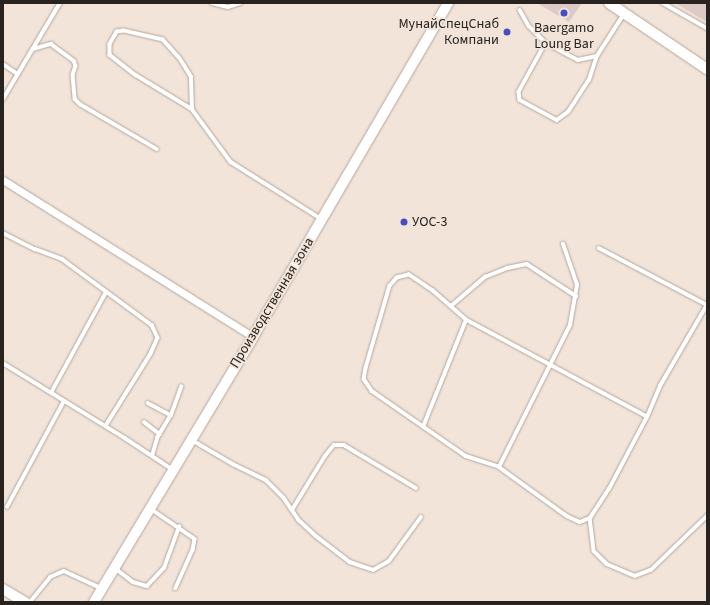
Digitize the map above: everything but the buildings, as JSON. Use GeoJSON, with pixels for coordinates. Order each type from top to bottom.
{"type":"FeatureCollection","features":[{"type":"Feature","properties":{"kind":"main road","name":"Производственная зона"},"geometry":{"type":"LineString","coordinates":[[94,602],[253,337],[448,3]]}},
{"type":"Feature","properties":{"kind":"main road"},"geometry":{"type":"LineString","coordinates":[[609,3],[707,69]]}},
{"type":"Feature","properties":{"kind":"main road"},"geometry":{"type":"LineString","coordinates":[[3,589],[25,602]]}},
{"type":"Feature","properties":{"kind":"street"},"geometry":{"type":"LineString","coordinates":[[3,180],[253,337]]}},
{"type":"Feature","properties":{"kind":"lane"},"geometry":{"type":"LineString","coordinates":[[3,99],[60,3]]}},
{"type":"Feature","properties":{"kind":"lane"},"geometry":{"type":"LineString","coordinates":[[212,3],[228,7],[240,3]]}},
{"type":"Feature","properties":{"kind":"lane"},"geometry":{"type":"LineString","coordinates":[[663,3],[707,28]]}},
{"type":"Feature","properties":{"kind":"lane"},"geometry":{"type":"LineString","coordinates":[[520,10],[529,26],[546,43],[578,60],[597,56]]}},
{"type":"Feature","properties":{"kind":"lane"},"geometry":{"type":"LineString","coordinates":[[546,43],[518,92],[520,100],[557,120],[568,112],[589,80],[597,56],[625,13]]}},
{"type":"Feature","properties":{"kind":"lane"},"geometry":{"type":"LineString","coordinates":[[192,109],[191,77],[179,58],[163,40],[124,31],[116,32],[110,44],[110,55],[136,75],[192,109],[231,162],[322,219]]}},
{"type":"Feature","properties":{"kind":"lane"},"geometry":{"type":"LineString","coordinates":[[32,49],[51,44],[74,60],[76,66],[73,74],[75,99],[80,104],[157,149]]}},
{"type":"Feature","properties":{"kind":"lane"},"geometry":{"type":"LineString","coordinates":[[3,64],[18,74]]}},
{"type":"Feature","properties":{"kind":"lane"},"geometry":{"type":"LineString","coordinates":[[3,233],[35,249],[62,259],[152,325],[158,338],[151,354],[106,426]]}},
{"type":"Feature","properties":{"kind":"lane"},"geometry":{"type":"LineString","coordinates":[[499,467],[551,366],[570,325],[577,285],[563,244]]}},
{"type":"Feature","properties":{"kind":"lane"},"geometry":{"type":"LineString","coordinates":[[599,248],[707,305],[660,386],[647,417],[609,489],[590,518],[580,522],[567,516],[499,467],[466,456],[372,391],[364,379],[390,286],[397,278],[409,275],[433,291],[466,320],[647,417]]}},
{"type":"Feature","properties":{"kind":"lane"},"geometry":{"type":"LineString","coordinates":[[451,306],[485,277],[507,268],[527,264],[576,296]]}},
{"type":"Feature","properties":{"kind":"lane"},"geometry":{"type":"LineString","coordinates":[[51,393],[106,292]]}},
{"type":"Feature","properties":{"kind":"lane"},"geometry":{"type":"LineString","coordinates":[[423,427],[466,320]]}},
{"type":"Feature","properties":{"kind":"lane"},"geometry":{"type":"LineString","coordinates":[[3,363],[106,426],[173,470]]}},
{"type":"Feature","properties":{"kind":"lane"},"geometry":{"type":"LineString","coordinates":[[152,456],[157,438],[171,415],[181,387]]}},
{"type":"Feature","properties":{"kind":"lane"},"geometry":{"type":"LineString","coordinates":[[7,507],[64,401]]}},
{"type":"Feature","properties":{"kind":"lane"},"geometry":{"type":"LineString","coordinates":[[148,403],[171,415]]}},
{"type":"Feature","properties":{"kind":"lane"},"geometry":{"type":"LineString","coordinates":[[144,422],[160,434]]}},
{"type":"Feature","properties":{"kind":"lane"},"geometry":{"type":"LineString","coordinates":[[192,439],[233,464],[266,480],[284,498],[299,520],[316,536],[350,562],[373,570],[389,561],[421,518]]}},
{"type":"Feature","properties":{"kind":"lane"},"geometry":{"type":"LineString","coordinates":[[292,510],[325,456],[334,445],[344,445],[416,488]]}},
{"type":"Feature","properties":{"kind":"lane"},"geometry":{"type":"LineString","coordinates":[[150,508],[180,527],[195,539],[193,550],[176,588]]}},
{"type":"Feature","properties":{"kind":"lane"},"geometry":{"type":"LineString","coordinates":[[590,518],[594,552],[607,564],[635,576],[651,570],[707,516]]}},
{"type":"Feature","properties":{"kind":"lane"},"geometry":{"type":"LineString","coordinates":[[114,568],[133,582],[147,586],[164,568],[180,527]]}},
{"type":"Feature","properties":{"kind":"lane"},"geometry":{"type":"LineString","coordinates":[[30,602],[50,577],[64,571],[102,588]]}},
{"type":"Feature","properties":{"kind":"place","name":"Baergamo Loung Bar"},"geometry":{"type":"Point","coordinates":[564,13]}},
{"type":"Feature","properties":{"kind":"place","name":"МунайСпецСнаб Компани"},"geometry":{"type":"Point","coordinates":[507,32]}},
{"type":"Feature","properties":{"kind":"place","name":"УОС-3"},"geometry":{"type":"Point","coordinates":[404,222]}}]}
